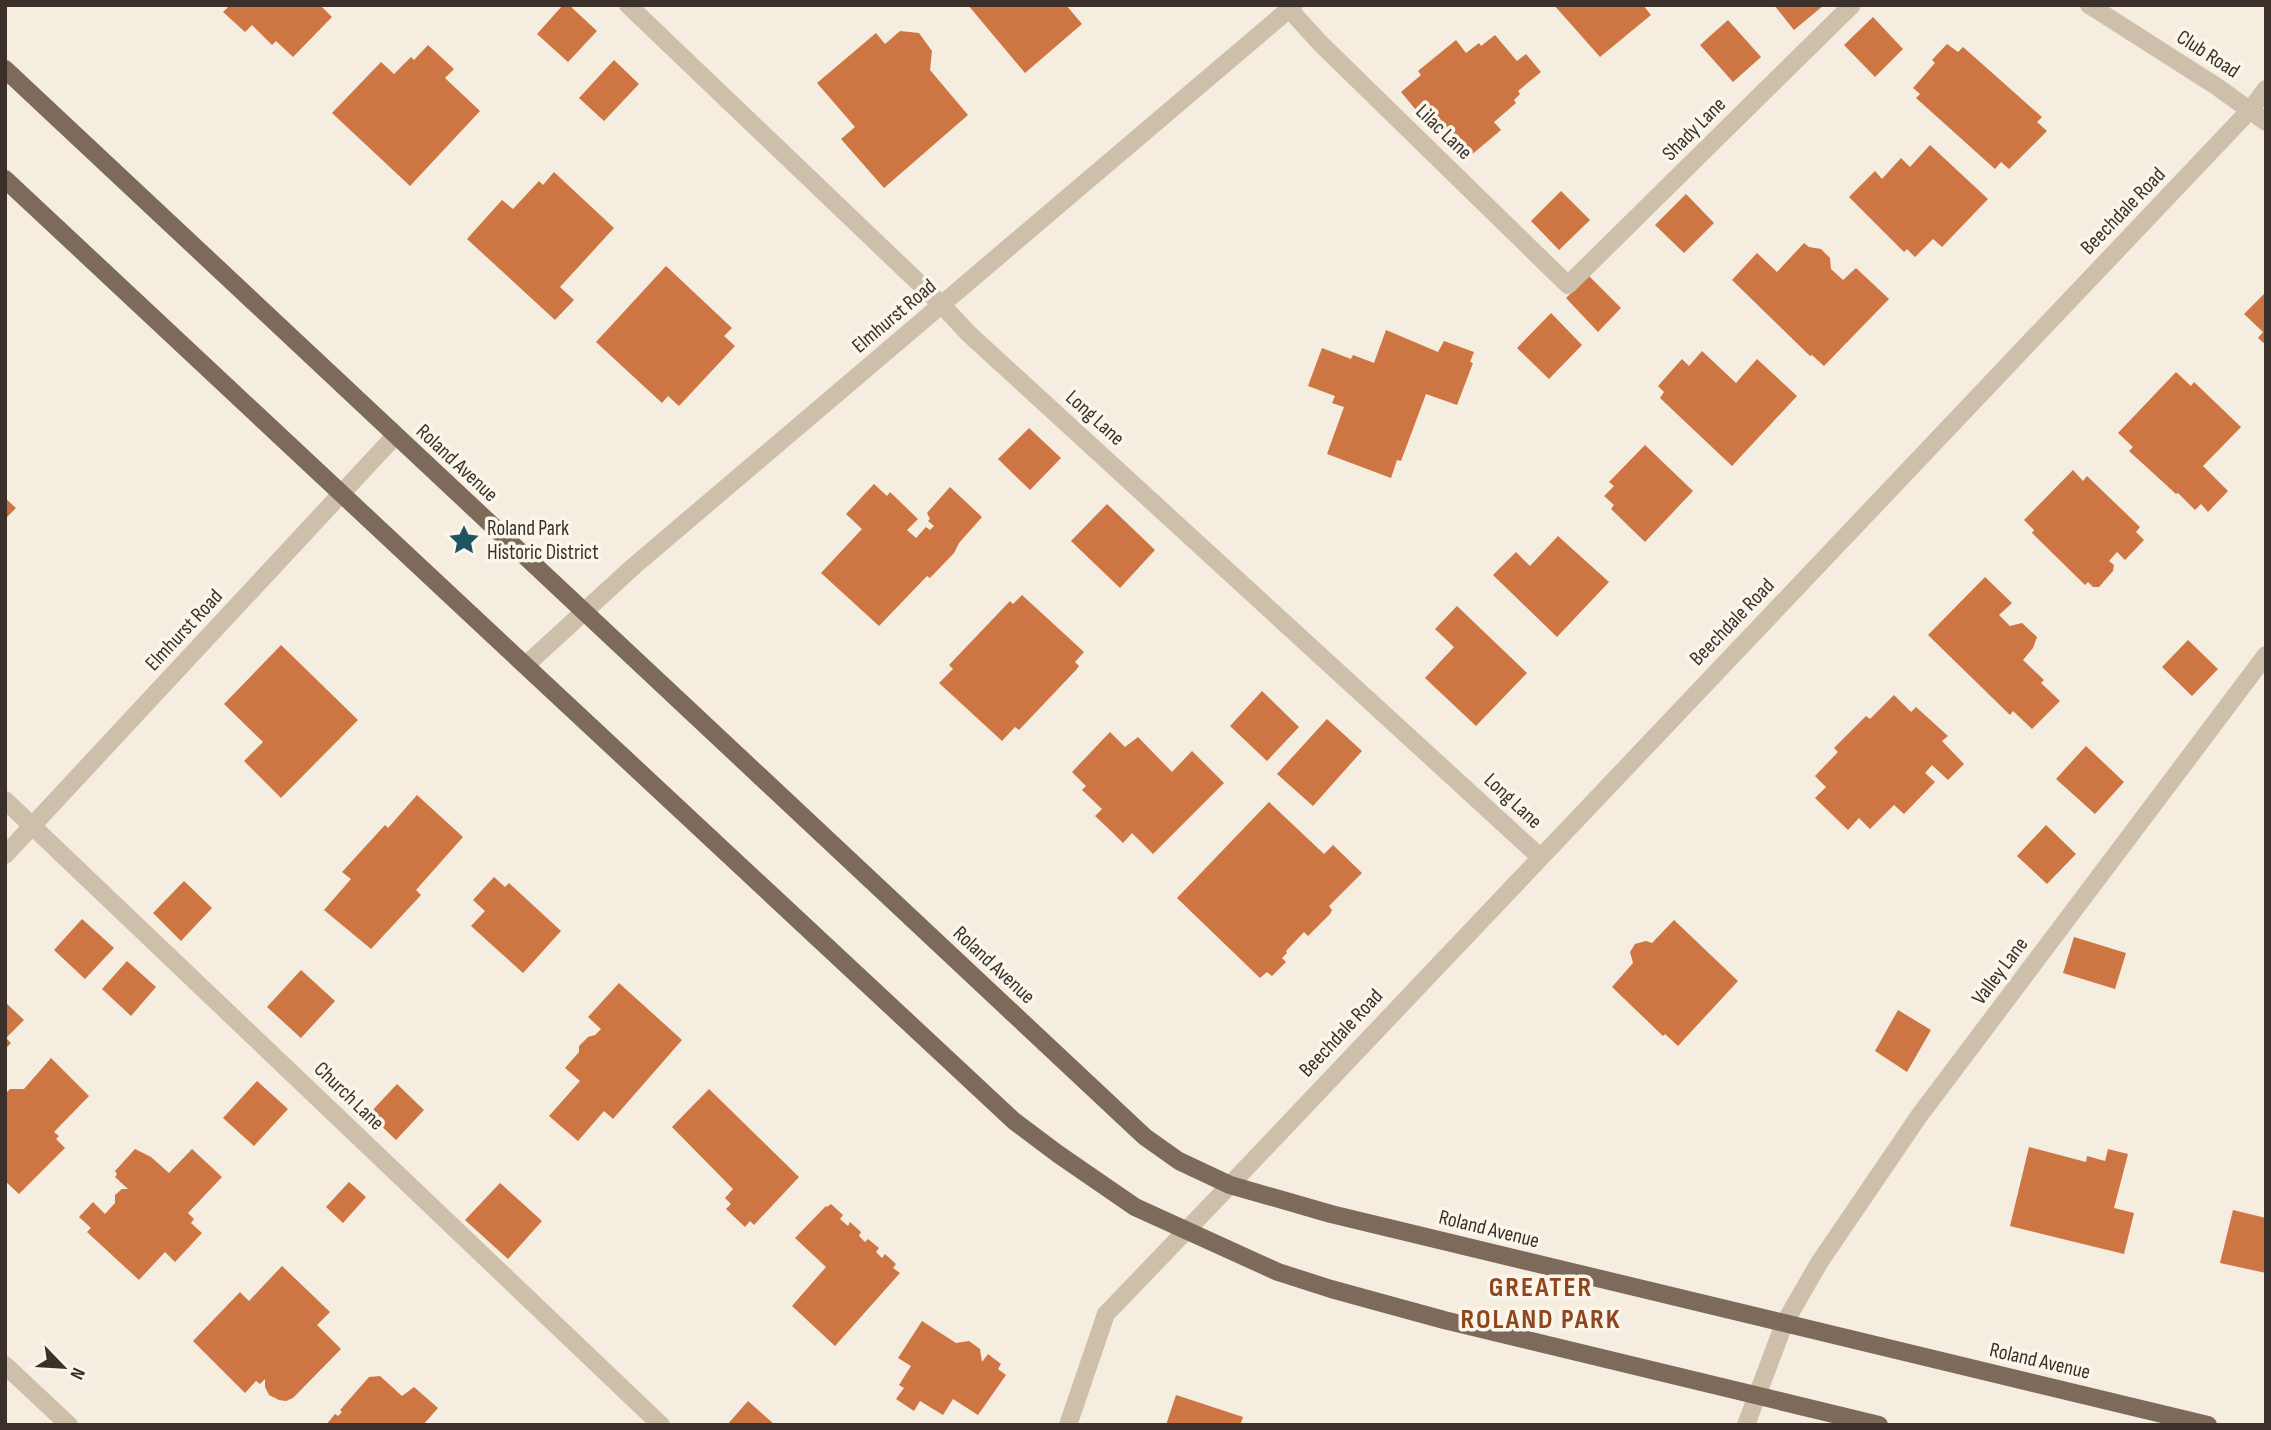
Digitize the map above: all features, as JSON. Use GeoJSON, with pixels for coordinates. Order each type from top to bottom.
{"type":"FeatureCollection","features":[{"type":"Feature","properties":{"kind":"main road","name":"Roland Avenue"},"geometry":{"type":"LineString","coordinates":[[5,69],[1145,1137],[1179,1161],[1230,1185],[1331,1214],[2208,1425]]}},
{"type":"Feature","properties":{"kind":"main road"},"geometry":{"type":"LineString","coordinates":[[5,179],[1014,1121],[1112,1192],[1135,1207],[1185,1231],[1278,1272],[1331,1289],[1444,1320],[1879,1425]]}},
{"type":"Feature","properties":{"kind":"street","name":"Shady Lane"},"geometry":{"type":"LineString","coordinates":[[1568,285],[1852,5]]}},
{"type":"Feature","properties":{"kind":"street","name":"Club Road"},"geometry":{"type":"LineString","coordinates":[[2089,5],[2251,109],[2266,122]]}},
{"type":"Feature","properties":{"kind":"street","name":"Lilac Lane"},"geometry":{"type":"LineString","coordinates":[[1292,7],[1331,54],[1568,285]]}},
{"type":"Feature","properties":{"kind":"street","name":"Elmhurst Road"},"geometry":{"type":"LineString","coordinates":[[527,664],[634,566],[1292,7]]}},
{"type":"Feature","properties":{"kind":"street","name":"Long Lane"},"geometry":{"type":"LineString","coordinates":[[639,9],[969,334],[1539,856]]}},
{"type":"Feature","properties":{"kind":"street","name":"Beechdale Road"},"geometry":{"type":"LineString","coordinates":[[1068,1425],[1107,1314],[2251,109],[2266,89]]}},
{"type":"Feature","properties":{"kind":"street","name":"Elmhurst Road"},"geometry":{"type":"LineString","coordinates":[[5,855],[395,436]]}},
{"type":"Feature","properties":{"kind":"street","name":"Valley Lane"},"geometry":{"type":"LineString","coordinates":[[1746,1425],[1784,1324],[1819,1263],[1919,1116],[2266,655]]}},
{"type":"Feature","properties":{"kind":"street","name":"Church Lane"},"geometry":{"type":"LineString","coordinates":[[5,800],[662,1425]]}},
{"type":"Feature","properties":{"kind":"street"},"geometry":{"type":"LineString","coordinates":[[5,1365],[69,1425]]}},
{"type":"Feature","properties":{"kind":"building"},"geometry":{"type":"Polygon","coordinates":[[[230,5],[320,5],[332,17],[293,57],[276,41],[272,45],[252,25],[245,32],[223,12],[230,5]]]}},
{"type":"Feature","properties":{"kind":"building"},"geometry":{"type":"Polygon","coordinates":[[[563,5],[569,5],[597,31],[568,62],[537,34],[563,5]]]}},
{"type":"Feature","properties":{"kind":"building"},"geometry":{"type":"Polygon","coordinates":[[[968,5],[1066,5],[1082,24],[1025,73],[968,5]]]}},
{"type":"Feature","properties":{"kind":"building"},"geometry":{"type":"Polygon","coordinates":[[[1554,5],[1643,5],[1651,15],[1600,57],[1554,5]]]}},
{"type":"Feature","properties":{"kind":"building"},"geometry":{"type":"Polygon","coordinates":[[[1774,5],[1824,5],[1794,30],[1774,5]]]}},
{"type":"Feature","properties":{"kind":"building"},"geometry":{"type":"Polygon","coordinates":[[[1873,17],[1903,49],[1875,77],[1844,45],[1873,17]]]}},
{"type":"Feature","properties":{"kind":"building"},"geometry":{"type":"Polygon","coordinates":[[[1728,20],[1761,57],[1733,82],[1700,45],[1728,20]]]}},
{"type":"Feature","properties":{"kind":"building"},"geometry":{"type":"Polygon","coordinates":[[[900,31],[919,33],[932,51],[930,70],[968,115],[884,188],[841,139],[855,127],[817,83],[876,33],[885,44],[900,31]]]}},
{"type":"Feature","properties":{"kind":"building"},"geometry":{"type":"Polygon","coordinates":[[[1495,35],[1517,61],[1526,54],[1541,72],[1518,91],[1520,94],[1514,100],[1516,103],[1494,122],[1501,130],[1463,162],[1453,149],[1450,151],[1401,92],[1421,75],[1418,71],[1456,40],[1466,53],[1495,35]]]}},
{"type":"Feature","properties":{"kind":"building"},"geometry":{"type":"Polygon","coordinates":[[[1947,44],[1958,52],[1963,47],[2042,117],[2037,122],[2047,131],[2009,169],[2001,162],[1995,169],[1916,98],[1920,94],[1913,88],[1935,63],[1932,60],[1947,44]]]}},
{"type":"Feature","properties":{"kind":"building"},"geometry":{"type":"Polygon","coordinates":[[[428,45],[454,69],[445,78],[480,111],[410,186],[332,113],[381,62],[394,74],[411,57],[414,60],[428,45]]]}},
{"type":"Feature","properties":{"kind":"building"},"geometry":{"type":"Polygon","coordinates":[[[614,60],[639,84],[604,121],[579,98],[614,60]]]}},
{"type":"Feature","properties":{"kind":"building"},"geometry":{"type":"Polygon","coordinates":[[[1930,145],[1988,199],[1942,247],[1933,239],[1915,257],[1907,249],[1904,252],[1849,197],[1875,171],[1882,179],[1901,158],[1910,167],[1930,145]]]}},
{"type":"Feature","properties":{"kind":"building"},"geometry":{"type":"Polygon","coordinates":[[[554,172],[614,228],[560,287],[574,300],[555,320],[467,239],[502,200],[513,209],[539,181],[543,185],[554,172]]]}},
{"type":"Feature","properties":{"kind":"building"},"geometry":{"type":"Polygon","coordinates":[[[1561,191],[1590,220],[1559,250],[1531,221],[1561,191]]]}},
{"type":"Feature","properties":{"kind":"building"},"geometry":{"type":"Polygon","coordinates":[[[1686,194],[1714,223],[1684,253],[1655,225],[1686,194]]]}},
{"type":"Feature","properties":{"kind":"building"},"geometry":{"type":"Polygon","coordinates":[[[1804,243],[1809,247],[1821,249],[1830,258],[1831,269],[1843,280],[1856,268],[1889,299],[1824,366],[1810,356],[1732,280],[1757,253],[1777,272],[1804,243]]]}},
{"type":"Feature","properties":{"kind":"building"},"geometry":{"type":"Polygon","coordinates":[[[666,266],[732,328],[724,336],[735,346],[679,406],[668,396],[662,403],[596,342],[666,266]]]}},
{"type":"Feature","properties":{"kind":"building"},"geometry":{"type":"Polygon","coordinates":[[[1589,276],[1621,308],[1598,332],[1566,298],[1589,276]]]}},
{"type":"Feature","properties":{"kind":"building"},"geometry":{"type":"Polygon","coordinates":[[[2266,292],[2266,345],[2258,338],[2263,332],[2244,314],[2266,292]]]}},
{"type":"Feature","properties":{"kind":"building"},"geometry":{"type":"Polygon","coordinates":[[[1551,313],[1582,345],[1549,379],[1517,348],[1551,313]]]}},
{"type":"Feature","properties":{"kind":"building"},"geometry":{"type":"Polygon","coordinates":[[[1386,330],[1438,352],[1444,341],[1474,352],[1470,362],[1473,363],[1457,405],[1426,394],[1401,461],[1397,460],[1391,478],[1327,454],[1344,407],[1332,403],[1335,396],[1308,386],[1322,348],[1351,359],[1353,355],[1374,363],[1386,330]]]}},
{"type":"Feature","properties":{"kind":"building"},"geometry":{"type":"Polygon","coordinates":[[[1702,351],[1736,383],[1757,359],[1797,396],[1732,466],[1660,398],[1664,392],[1658,386],[1682,359],[1689,366],[1702,351]]]}},
{"type":"Feature","properties":{"kind":"building"},"geometry":{"type":"Polygon","coordinates":[[[2176,372],[2191,386],[2194,382],[2241,427],[2203,466],[2228,491],[2208,512],[2201,504],[2195,510],[2176,494],[2129,451],[2133,447],[2118,433],[2176,372]]]}},
{"type":"Feature","properties":{"kind":"building"},"geometry":{"type":"Polygon","coordinates":[[[1029,428],[1061,458],[1030,490],[998,459],[1029,428]]]}},
{"type":"Feature","properties":{"kind":"building"},"geometry":{"type":"Polygon","coordinates":[[[1645,445],[1693,491],[1645,542],[1611,509],[1614,505],[1604,496],[1614,486],[1609,482],[1645,445]]]}},
{"type":"Feature","properties":{"kind":"building"},"geometry":{"type":"Polygon","coordinates":[[[2073,470],[2083,481],[2087,476],[2140,527],[2136,532],[2144,540],[2125,560],[2117,552],[2109,561],[2114,565],[2113,571],[2099,587],[2093,587],[2088,582],[2085,585],[2032,533],[2034,530],[2024,520],[2073,470]]]}},
{"type":"Feature","properties":{"kind":"building"},"geometry":{"type":"Polygon","coordinates":[[[874,484],[887,496],[890,492],[918,519],[907,530],[916,538],[926,527],[930,530],[934,526],[928,521],[930,519],[927,513],[950,487],[982,517],[959,543],[954,553],[930,578],[927,576],[879,626],[821,573],[862,529],[846,514],[874,484]]]}},
{"type":"Feature","properties":{"kind":"building"},"geometry":{"type":"Polygon","coordinates":[[[5,498],[16,508],[5,519],[5,498]]]}},
{"type":"Feature","properties":{"kind":"building"},"geometry":{"type":"Polygon","coordinates":[[[1107,504],[1155,550],[1120,588],[1071,541],[1107,504]]]}},
{"type":"Feature","properties":{"kind":"building"},"geometry":{"type":"Polygon","coordinates":[[[1558,536],[1609,582],[1557,637],[1493,575],[1516,552],[1530,566],[1558,536]]]}},
{"type":"Feature","properties":{"kind":"building"},"geometry":{"type":"Polygon","coordinates":[[[1985,577],[2012,603],[1999,615],[2010,626],[2022,623],[2037,637],[2033,648],[2023,660],[2044,680],[2041,683],[2060,701],[2032,729],[2013,711],[2010,715],[1928,635],[1985,577]]]}},
{"type":"Feature","properties":{"kind":"building"},"geometry":{"type":"Polygon","coordinates":[[[1022,595],[1084,652],[1075,662],[1079,666],[1076,670],[1019,730],[1015,727],[1002,741],[939,683],[953,669],[949,665],[1010,601],[1013,604],[1022,595]]]}},
{"type":"Feature","properties":{"kind":"building"},"geometry":{"type":"Polygon","coordinates":[[[1457,606],[1527,673],[1476,726],[1425,678],[1454,647],[1435,629],[1457,606]]]}},
{"type":"Feature","properties":{"kind":"building"},"geometry":{"type":"Polygon","coordinates":[[[2188,640],[2218,669],[2192,696],[2162,667],[2188,640]]]}},
{"type":"Feature","properties":{"kind":"building"},"geometry":{"type":"Polygon","coordinates":[[[281,645],[358,720],[281,798],[244,761],[263,742],[224,704],[281,645]]]}},
{"type":"Feature","properties":{"kind":"building"},"geometry":{"type":"Polygon","coordinates":[[[1262,691],[1299,727],[1267,761],[1230,726],[1262,691]]]}},
{"type":"Feature","properties":{"kind":"building"},"geometry":{"type":"Polygon","coordinates":[[[1894,695],[1911,712],[1916,707],[1948,736],[1942,741],[1964,764],[1948,780],[1932,765],[1925,773],[1935,782],[1904,814],[1894,805],[1870,829],[1859,818],[1848,830],[1815,798],[1826,787],[1815,776],[1838,752],[1834,748],[1866,716],[1870,719],[1894,695]]]}},
{"type":"Feature","properties":{"kind":"building"},"geometry":{"type":"Polygon","coordinates":[[[1327,719],[1362,751],[1313,806],[1277,774],[1327,719]]]}},
{"type":"Feature","properties":{"kind":"building"},"geometry":{"type":"Polygon","coordinates":[[[1110,732],[1125,747],[1138,737],[1172,772],[1192,751],[1224,783],[1153,854],[1132,833],[1123,843],[1095,816],[1102,809],[1082,790],[1086,786],[1072,772],[1110,732]]]}},
{"type":"Feature","properties":{"kind":"building"},"geometry":{"type":"Polygon","coordinates":[[[2086,746],[2124,782],[2095,814],[2056,779],[2086,746]]]}},
{"type":"Feature","properties":{"kind":"building"},"geometry":{"type":"Polygon","coordinates":[[[417,795],[463,837],[416,890],[421,895],[371,949],[324,910],[351,879],[342,872],[385,825],[388,828],[417,795]]]}},
{"type":"Feature","properties":{"kind":"building"},"geometry":{"type":"Polygon","coordinates":[[[1269,802],[1324,854],[1333,845],[1362,873],[1329,906],[1332,910],[1330,914],[1308,936],[1304,932],[1286,951],[1282,958],[1286,962],[1272,976],[1267,972],[1260,978],[1177,898],[1269,802]]]}},
{"type":"Feature","properties":{"kind":"building"},"geometry":{"type":"Polygon","coordinates":[[[2046,825],[2076,854],[2047,884],[2017,856],[2046,825]]]}},
{"type":"Feature","properties":{"kind":"building"},"geometry":{"type":"Polygon","coordinates":[[[494,877],[505,887],[509,883],[561,931],[523,973],[471,926],[485,911],[473,900],[494,877]]]}},
{"type":"Feature","properties":{"kind":"building"},"geometry":{"type":"Polygon","coordinates":[[[184,881],[212,908],[181,941],[153,913],[184,881]]]}},
{"type":"Feature","properties":{"kind":"building"},"geometry":{"type":"Polygon","coordinates":[[[82,919],[114,948],[85,979],[54,950],[82,919]]]}},
{"type":"Feature","properties":{"kind":"building"},"geometry":{"type":"Polygon","coordinates":[[[1674,920],[1738,981],[1678,1046],[1665,1034],[1663,1036],[1612,987],[1633,963],[1630,952],[1635,944],[1646,941],[1652,943],[1674,920]]]}},
{"type":"Feature","properties":{"kind":"building"},"geometry":{"type":"Polygon","coordinates":[[[2074,937],[2126,953],[2115,989],[2063,973],[2074,937]]]}},
{"type":"Feature","properties":{"kind":"building"},"geometry":{"type":"Polygon","coordinates":[[[127,961],[156,987],[131,1016],[102,989],[127,961]]]}},
{"type":"Feature","properties":{"kind":"building"},"geometry":{"type":"Polygon","coordinates":[[[301,970],[335,1001],[301,1038],[267,1007],[301,970]]]}},
{"type":"Feature","properties":{"kind":"building"},"geometry":{"type":"Polygon","coordinates":[[[619,983],[682,1040],[613,1119],[604,1111],[578,1141],[549,1116],[580,1081],[565,1068],[579,1052],[579,1046],[601,1029],[588,1017],[619,983]]]}},
{"type":"Feature","properties":{"kind":"building"},"geometry":{"type":"Polygon","coordinates":[[[5,1002],[24,1020],[6,1038],[11,1043],[5,1049],[5,1002]]]}},
{"type":"Feature","properties":{"kind":"building"},"geometry":{"type":"Polygon","coordinates":[[[1898,1010],[1931,1030],[1907,1072],[1875,1051],[1898,1010]]]}},
{"type":"Feature","properties":{"kind":"building"},"geometry":{"type":"Polygon","coordinates":[[[51,1058],[89,1096],[54,1132],[59,1136],[56,1139],[65,1148],[19,1194],[5,1181],[5,1094],[10,1089],[24,1089],[51,1058]]]}},
{"type":"Feature","properties":{"kind":"building"},"geometry":{"type":"Polygon","coordinates":[[[257,1081],[288,1109],[254,1146],[223,1118],[257,1081]]]}},
{"type":"Feature","properties":{"kind":"building"},"geometry":{"type":"Polygon","coordinates":[[[397,1084],[424,1110],[396,1140],[369,1114],[397,1084]]]}},
{"type":"Feature","properties":{"kind":"building"},"geometry":{"type":"Polygon","coordinates":[[[709,1089],[799,1177],[754,1225],[750,1221],[745,1227],[726,1209],[731,1204],[725,1198],[733,1189],[672,1127],[709,1089]]]}},
{"type":"Feature","properties":{"kind":"building"},"geometry":{"type":"Polygon","coordinates":[[[2029,1147],[2086,1162],[2087,1156],[2105,1161],[2108,1149],[2128,1154],[2114,1208],[2134,1213],[2124,1254],[2010,1226],[2029,1147]]]}},
{"type":"Feature","properties":{"kind":"building"},"geometry":{"type":"Polygon","coordinates":[[[135,1149],[151,1157],[169,1173],[192,1149],[222,1177],[188,1213],[194,1219],[191,1223],[202,1233],[175,1262],[165,1252],[139,1280],[87,1232],[91,1228],[79,1217],[93,1202],[105,1214],[115,1203],[115,1195],[122,1189],[128,1189],[115,1177],[115,1171],[135,1149]]]}},
{"type":"Feature","properties":{"kind":"building"},"geometry":{"type":"Polygon","coordinates":[[[349,1182],[366,1197],[343,1223],[326,1207],[349,1182]]]}},
{"type":"Feature","properties":{"kind":"building"},"geometry":{"type":"Polygon","coordinates":[[[500,1183],[542,1221],[508,1259],[465,1220],[500,1183]]]}},
{"type":"Feature","properties":{"kind":"building"},"geometry":{"type":"Polygon","coordinates":[[[831,1204],[843,1215],[840,1219],[848,1226],[850,1222],[861,1232],[859,1236],[865,1242],[868,1239],[879,1248],[876,1252],[882,1258],[885,1254],[896,1264],[893,1268],[900,1273],[835,1346],[792,1306],[826,1267],[795,1238],[831,1204]]]}},
{"type":"Feature","properties":{"kind":"building"},"geometry":{"type":"Polygon","coordinates":[[[2233,1210],[2266,1218],[2266,1273],[2220,1263],[2233,1210]]]}},
{"type":"Feature","properties":{"kind":"building"},"geometry":{"type":"Polygon","coordinates":[[[282,1266],[330,1312],[317,1325],[341,1349],[293,1398],[286,1401],[269,1395],[265,1379],[260,1384],[256,1381],[245,1393],[193,1341],[240,1292],[249,1301],[282,1266]]]}},
{"type":"Feature","properties":{"kind":"building"},"geometry":{"type":"Polygon","coordinates":[[[922,1321],[956,1343],[969,1341],[980,1349],[982,1362],[988,1354],[1001,1364],[998,1369],[1006,1375],[978,1415],[953,1399],[943,1415],[920,1401],[914,1411],[896,1399],[904,1388],[899,1385],[911,1366],[898,1358],[922,1321]]]}},
{"type":"Feature","properties":{"kind":"building"},"geometry":{"type":"Polygon","coordinates":[[[380,1376],[402,1396],[414,1387],[438,1408],[423,1425],[326,1425],[335,1414],[338,1416],[342,1412],[340,1410],[369,1377],[380,1376]]]}},
{"type":"Feature","properties":{"kind":"building"},"geometry":{"type":"Polygon","coordinates":[[[1176,1395],[1243,1417],[1240,1425],[1166,1425],[1176,1395]]]}},
{"type":"Feature","properties":{"kind":"building"},"geometry":{"type":"Polygon","coordinates":[[[748,1401],[775,1425],[727,1425],[748,1401]]]}},
{"type":"Feature","properties":{"kind":"place","name":"Roland Park Historic District"},"geometry":{"type":"Point","coordinates":[464,540]}},
{"type":"Feature","properties":{"kind":"district","name":"GREATER ROLAND PARK"},"geometry":{"type":"Point","coordinates":[1541,1303]}}]}
